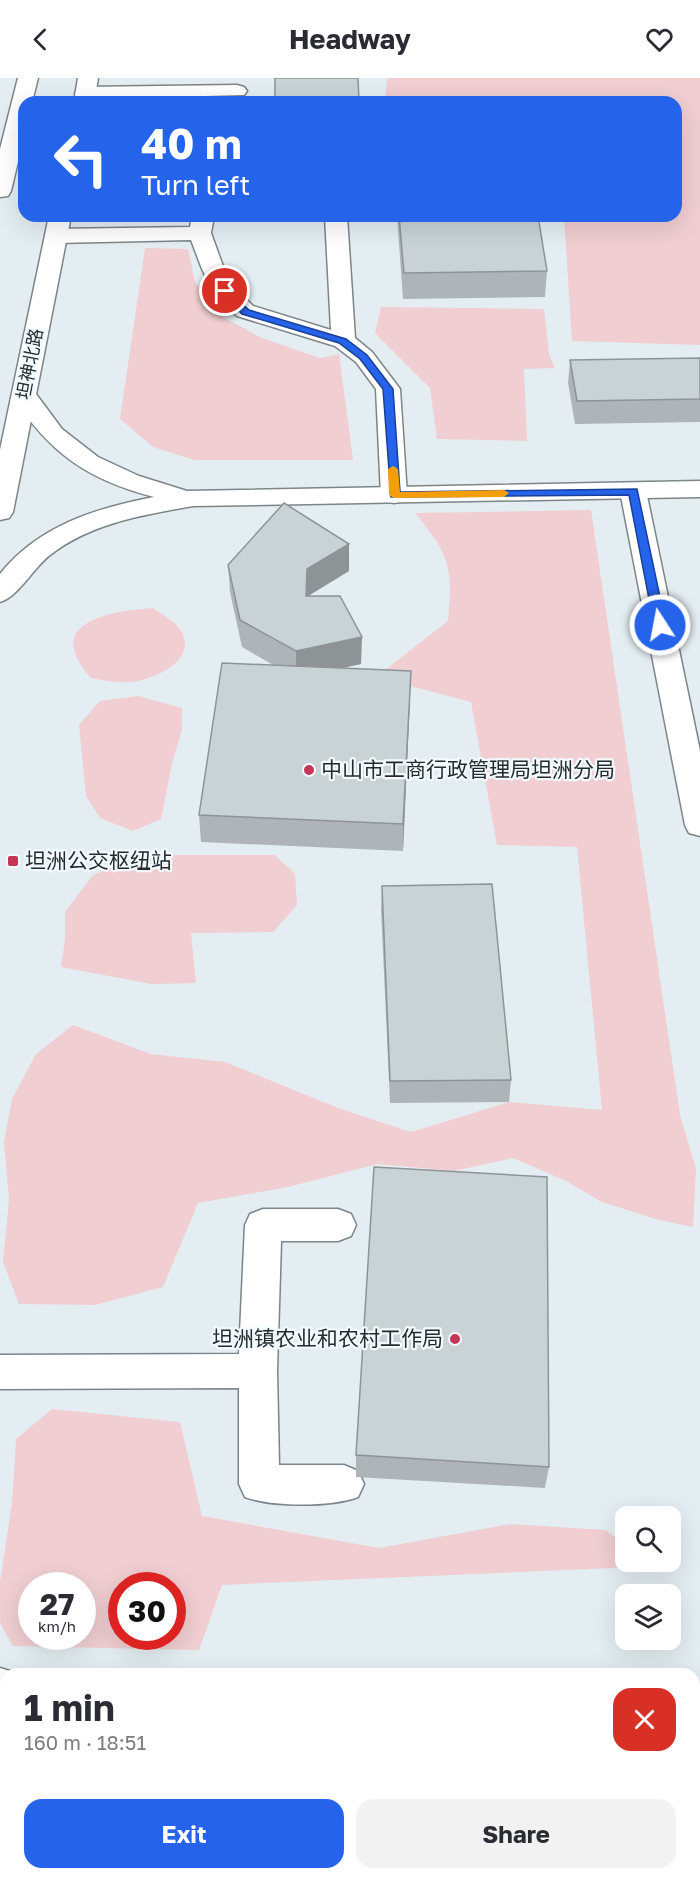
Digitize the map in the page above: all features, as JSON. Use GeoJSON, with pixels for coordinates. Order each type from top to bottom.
{"type":"FeatureCollection","features":[{"type":"Feature","properties":{"kind":"street"},"geometry":{"type":"LineString","coordinates":[[24,96],[28,78]]}},
{"type":"Feature","properties":{"kind":"street"},"geometry":{"type":"LineString","coordinates":[[86,91],[237,91]]}},
{"type":"Feature","properties":{"kind":"street"},"geometry":{"type":"LineString","coordinates":[[0,191],[18,118]]}},
{"type":"Feature","properties":{"kind":"street"},"geometry":{"type":"LineString","coordinates":[[336,222],[343,341]]}},
{"type":"Feature","properties":{"kind":"street"},"geometry":{"type":"LineString","coordinates":[[58,226],[202,225],[225,291],[245,312],[343,341],[364,357],[388,389],[394,495]]}},
{"type":"Feature","properties":{"kind":"street","name":"坦神北路"},"geometry":{"type":"LineString","coordinates":[[0,512],[58,226]]}},
{"type":"Feature","properties":{"kind":"street"},"geometry":{"type":"LineString","coordinates":[[24,395],[39,421],[97,469],[137,486],[194,498]]}},
{"type":"Feature","properties":{"kind":"street"},"geometry":{"type":"LineString","coordinates":[[0,593],[40,551],[55,539],[90,520],[132,508],[194,498],[700,489]]}},
{"type":"Feature","properties":{"kind":"street"},"geometry":{"type":"LineString","coordinates":[[633,491],[700,825]]}},
{"type":"Feature","properties":{"kind":"street"},"geometry":{"type":"LineString","coordinates":[[338,1225],[263,1226],[258,1371],[259,1484],[344,1484]]}},
{"type":"Feature","properties":{"kind":"street"},"geometry":{"type":"LineString","coordinates":[[0,1372],[258,1371]]}},
{"type":"Feature","properties":{"kind":"shaded area"},"geometry":{"type":"Polygon","coordinates":[[[387,78],[700,78],[700,345],[572,341],[564,222],[682,222],[682,96],[386,96],[387,78]]]}},
{"type":"Feature","properties":{"kind":"shaded area"},"geometry":{"type":"Polygon","coordinates":[[[145,248],[188,249],[195,282],[221,316],[262,338],[320,358],[339,354],[353,460],[195,460],[153,447],[120,419],[145,248]]]}},
{"type":"Feature","properties":{"kind":"shaded area"},"geometry":{"type":"Polygon","coordinates":[[[381,307],[544,309],[549,354],[555,368],[524,369],[527,441],[437,439],[430,388],[375,333],[381,307]]]}},
{"type":"Feature","properties":{"kind":"shaded area"},"geometry":{"type":"Polygon","coordinates":[[[591,510],[680,1115],[696,1169],[693,1227],[659,1220],[602,1202],[566,1181],[513,1158],[454,1171],[377,1164],[288,1187],[198,1203],[163,1287],[95,1305],[19,1304],[3,1262],[9,1199],[4,1142],[12,1099],[36,1054],[73,1025],[151,1054],[225,1062],[338,1108],[411,1132],[509,1102],[602,1110],[577,847],[497,845],[471,702],[376,677],[448,621],[450,587],[446,562],[436,540],[415,513],[591,510]]]}},
{"type":"Feature","properties":{"kind":"shaded area"},"geometry":{"type":"Polygon","coordinates":[[[153,608],[179,628],[184,639],[184,649],[180,658],[161,673],[139,681],[119,682],[91,678],[78,659],[74,644],[77,632],[87,623],[101,617],[118,612],[153,608]]]}},
{"type":"Feature","properties":{"kind":"shaded area"},"geometry":{"type":"Polygon","coordinates":[[[138,696],[182,708],[182,730],[172,763],[161,819],[133,831],[100,818],[86,796],[79,725],[100,701],[138,696]]]}},
{"type":"Feature","properties":{"kind":"shaded area"},"geometry":{"type":"Polygon","coordinates":[[[140,855],[275,855],[295,874],[297,905],[273,932],[191,933],[196,983],[151,984],[61,967],[65,940],[65,912],[93,875],[140,855]]]}},
{"type":"Feature","properties":{"kind":"shaded area"},"geometry":{"type":"Polygon","coordinates":[[[52,1409],[180,1422],[202,1516],[379,1548],[510,1524],[605,1530],[615,1537],[615,1568],[222,1585],[199,1650],[186,1650],[186,1572],[108,1572],[108,1648],[96,1648],[96,1572],[18,1572],[18,1646],[13,1646],[0,1623],[0,1582],[12,1503],[16,1439],[52,1409]]]}},
{"type":"Feature","properties":{"kind":"building"},"geometry":{"type":"Polygon","coordinates":[[[275,78],[358,78],[359,96],[275,96],[275,78]]]}},
{"type":"Feature","properties":{"kind":"building"},"geometry":{"type":"Polygon","coordinates":[[[400,222],[539,222],[547,271],[404,273],[400,222]]]}},
{"type":"Feature","properties":{"kind":"building"},"geometry":{"type":"Polygon","coordinates":[[[700,358],[700,399],[577,401],[570,360],[700,358]]]}},
{"type":"Feature","properties":{"kind":"building"},"geometry":{"type":"Polygon","coordinates":[[[284,503],[349,544],[307,569],[306,596],[340,596],[362,637],[296,651],[240,620],[228,565],[284,503]]]}},
{"type":"Feature","properties":{"kind":"building","name":"中山市工商行政管理局坦洲分局"},"geometry":{"type":"Polygon","coordinates":[[[222,663],[411,671],[403,824],[199,815],[222,663]]]}},
{"type":"Feature","properties":{"kind":"building"},"geometry":{"type":"Polygon","coordinates":[[[492,884],[511,1080],[390,1081],[382,886],[492,884]]]}},
{"type":"Feature","properties":{"kind":"building","name":"坦洲镇农业和农村工作局"},"geometry":{"type":"Polygon","coordinates":[[[374,1167],[547,1177],[549,1467],[356,1455],[374,1167]]]}},
{"type":"Feature","properties":{"kind":"slow traffic"},"geometry":{"type":"LineString","coordinates":[[393,469],[394,495],[504,493]]}},
{"type":"Feature","properties":{"kind":"place","name":"中山市工商行政管理局坦洲分局"},"geometry":{"type":"Point","coordinates":[309,770]}},
{"type":"Feature","properties":{"kind":"place","name":"坦洲公交枢纽站"},"geometry":{"type":"Point","coordinates":[13,861]}},
{"type":"Feature","properties":{"kind":"place","name":"坦洲镇农业和农村工作局"},"geometry":{"type":"Point","coordinates":[455,1339]}},
{"type":"Feature","properties":{"kind":"route"},"geometry":{"type":"LineString","coordinates":[[225,291],[245,312],[343,341],[364,357],[388,389],[394,495],[633,491],[660,625]]}}]}
